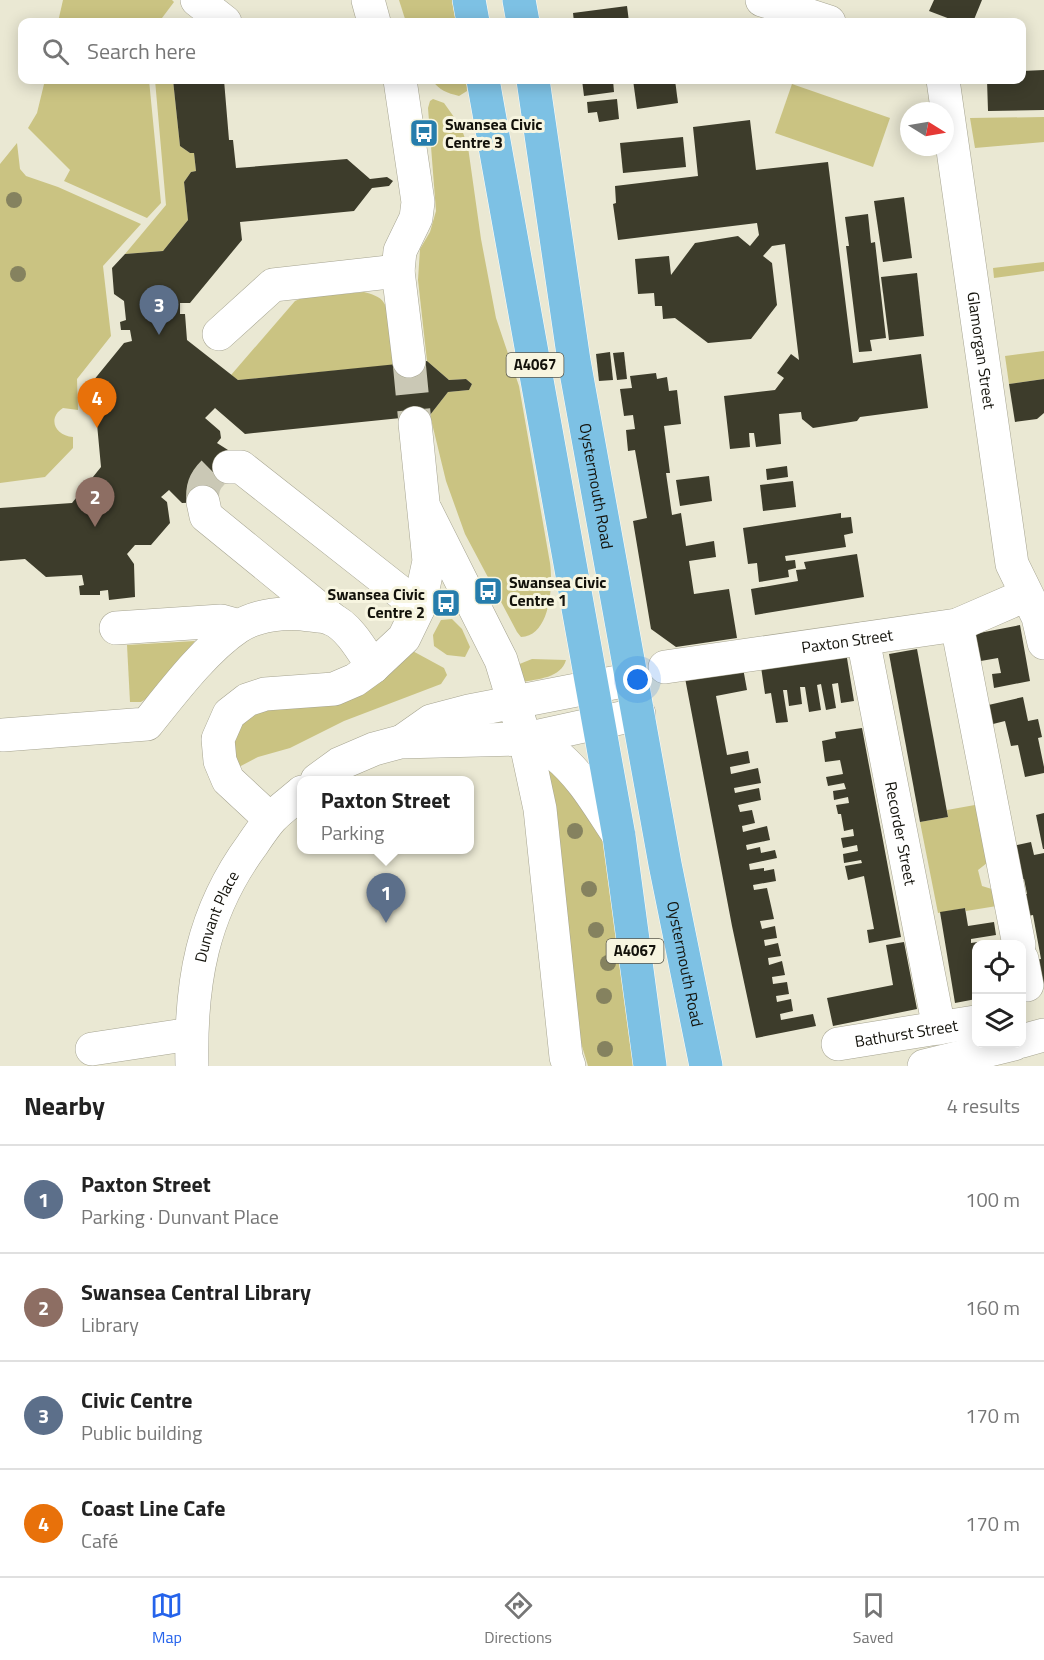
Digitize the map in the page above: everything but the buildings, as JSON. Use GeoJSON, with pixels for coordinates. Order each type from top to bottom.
{"type":"FeatureCollection","features":[{"type":"Feature","properties":{"kind":"main road"},"geometry":{"type":"LineString","coordinates":[[469,0],[472,18]]}},
{"type":"Feature","properties":{"kind":"main road","name":"A4067"},"geometry":{"type":"LineString","coordinates":[[484,84],[619,837],[650,1066]]}},
{"type":"Feature","properties":{"kind":"main road","name":"Oystermouth Road"},"geometry":{"type":"LineString","coordinates":[[533,84],[574,361],[665,864],[706,1066]]}},
{"type":"Feature","properties":{"kind":"street"},"geometry":{"type":"LineString","coordinates":[[197,0],[220,18]]}},
{"type":"Feature","properties":{"kind":"street"},"geometry":{"type":"LineString","coordinates":[[368,0],[373,18]]}},
{"type":"Feature","properties":{"kind":"street"},"geometry":{"type":"LineString","coordinates":[[762,0],[817,18]]}},
{"type":"Feature","properties":{"kind":"street"},"geometry":{"type":"LineString","coordinates":[[401,84],[418,202],[416,218],[400,251],[398,271],[409,361]]}},
{"type":"Feature","properties":{"kind":"street","name":"Glamorgan Street"},"geometry":{"type":"LineString","coordinates":[[944,84],[1012,564],[1038,618]]}},
{"type":"Feature","properties":{"kind":"street"},"geometry":{"type":"LineString","coordinates":[[219,334],[273,285],[398,271]]}},
{"type":"Feature","properties":{"kind":"street"},"geometry":{"type":"LineString","coordinates":[[270,819],[228,780],[220,760],[218,738],[229,714],[247,700],[265,694],[334,689],[355,680],[373,667],[404,638],[419,607],[429,561],[426,511],[415,423]]}},
{"type":"Feature","properties":{"kind":"street"},"geometry":{"type":"LineString","coordinates":[[230,467],[242,467],[419,607]]}},
{"type":"Feature","properties":{"kind":"street"},"geometry":{"type":"LineString","coordinates":[[204,502],[206,516],[353,637],[373,667]]}},
{"type":"Feature","properties":{"kind":"street"},"geometry":{"type":"LineString","coordinates":[[426,511],[501,660],[525,740],[540,809],[566,1057],[569,1066]]}},
{"type":"Feature","properties":{"kind":"street"},"geometry":{"type":"LineString","coordinates":[[3,735],[147,724],[213,649],[239,626],[268,616],[293,612],[332,619]]}},
{"type":"Feature","properties":{"kind":"street","name":"Paxton Street"},"geometry":{"type":"LineString","coordinates":[[665,667],[957,625],[1038,618]]}},
{"type":"Feature","properties":{"kind":"street"},"geometry":{"type":"LineString","coordinates":[[116,628],[221,621],[239,626]]}},
{"type":"Feature","properties":{"kind":"street"},"geometry":{"type":"LineString","coordinates":[[957,625],[1018,940]]}},
{"type":"Feature","properties":{"kind":"street","name":"Recorder Street"},"geometry":{"type":"LineString","coordinates":[[863,639],[939,1028]]}},
{"type":"Feature","properties":{"kind":"street"},"geometry":{"type":"LineString","coordinates":[[400,742],[431,721],[469,711],[633,679]]}},
{"type":"Feature","properties":{"kind":"street"},"geometry":{"type":"LineString","coordinates":[[322,776],[339,764],[374,749],[400,742],[525,740],[639,714]]}},
{"type":"Feature","properties":{"kind":"street"},"geometry":{"type":"LineString","coordinates":[[525,740],[553,753],[569,766],[619,837]]}},
{"type":"Feature","properties":{"kind":"street","name":"Dunvant Place"},"geometry":{"type":"LineString","coordinates":[[192,1066],[191,1034],[198,969],[201,948],[211,921],[227,884],[240,862],[270,819],[297,796]]}},
{"type":"Feature","properties":{"kind":"street","name":"Bathurst Street"},"geometry":{"type":"LineString","coordinates":[[838,1044],[972,1022]]}},
{"type":"Feature","properties":{"kind":"street"},"geometry":{"type":"LineString","coordinates":[[92,1049],[191,1034]]}},
{"type":"Feature","properties":{"kind":"street"},"geometry":{"type":"LineString","coordinates":[[1026,1040],[1044,1035]]}},
{"type":"Feature","properties":{"kind":"street"},"geometry":{"type":"LineString","coordinates":[[924,1066],[998,1048]]}},
{"type":"Feature","properties":{"kind":"shaded area"},"geometry":{"type":"Polygon","coordinates":[[[63,0],[172,0],[174,2],[162,18],[59,18],[63,0]]]}},
{"type":"Feature","properties":{"kind":"shaded area"},"geometry":{"type":"Polygon","coordinates":[[[399,0],[452,0],[455,18],[405,18],[399,0]]]}},
{"type":"Feature","properties":{"kind":"shaded area"},"geometry":{"type":"Polygon","coordinates":[[[44,84],[149,84],[161,203],[147,218],[64,181],[70,170],[28,128],[37,113],[44,84]]]}},
{"type":"Feature","properties":{"kind":"shaded area"},"geometry":{"type":"Polygon","coordinates":[[[155,84],[173,84],[180,146],[194,153],[196,171],[191,172],[184,182],[188,220],[163,251],[125,254],[166,205],[155,84]]]}},
{"type":"Feature","properties":{"kind":"shaded area"},"geometry":{"type":"Polygon","coordinates":[[[436,84],[466,84],[467,91],[459,96],[440,89],[436,84]]]}},
{"type":"Feature","properties":{"kind":"shaded area"},"geometry":{"type":"Polygon","coordinates":[[[792,84],[890,118],[873,167],[775,133],[792,84]]]}},
{"type":"Feature","properties":{"kind":"shaded area"},"geometry":{"type":"Polygon","coordinates":[[[433,99],[444,103],[462,130],[468,147],[481,239],[496,318],[519,386],[550,563],[550,595],[544,619],[539,628],[521,637],[465,534],[446,481],[430,415],[448,392],[469,390],[472,384],[466,379],[449,380],[427,361],[418,280],[420,249],[430,232],[436,211],[428,108],[433,99]]]}},
{"type":"Feature","properties":{"kind":"shaded area"},"geometry":{"type":"Polygon","coordinates":[[[1044,117],[1044,142],[975,148],[970,118],[1044,117]]]}},
{"type":"Feature","properties":{"kind":"shaded area"},"geometry":{"type":"Polygon","coordinates":[[[17,143],[20,169],[26,176],[58,187],[141,224],[103,266],[111,336],[77,379],[78,410],[63,408],[55,417],[55,426],[58,430],[73,437],[73,448],[45,477],[0,483],[0,164],[17,143]]]}},
{"type":"Feature","properties":{"kind":"shaded area"},"geometry":{"type":"Polygon","coordinates":[[[1044,262],[1044,271],[994,278],[993,268],[1044,262]]]}},
{"type":"Feature","properties":{"kind":"shaded area"},"geometry":{"type":"Polygon","coordinates":[[[364,292],[380,299],[387,309],[391,324],[394,365],[238,380],[231,375],[295,301],[302,298],[364,292]]]}},
{"type":"Feature","properties":{"kind":"shaded area"},"geometry":{"type":"Polygon","coordinates":[[[1044,351],[1044,379],[1009,384],[1005,356],[1044,351]]]}},
{"type":"Feature","properties":{"kind":"shaded area"},"geometry":{"type":"Polygon","coordinates":[[[452,619],[462,629],[470,647],[465,657],[447,655],[434,646],[433,635],[441,620],[452,619]]]}},
{"type":"Feature","properties":{"kind":"shaded area"},"geometry":{"type":"Polygon","coordinates":[[[195,641],[149,697],[141,702],[130,702],[127,645],[195,641]]]}},
{"type":"Feature","properties":{"kind":"shaded area"},"geometry":{"type":"Polygon","coordinates":[[[409,649],[444,668],[447,675],[441,684],[344,721],[290,748],[258,757],[237,768],[233,753],[235,735],[248,716],[409,649]]]}},
{"type":"Feature","properties":{"kind":"shaded area"},"geometry":{"type":"Polygon","coordinates":[[[532,659],[566,660],[559,671],[554,674],[522,682],[517,665],[532,659]]]}},
{"type":"Feature","properties":{"kind":"shaded area"},"geometry":{"type":"Polygon","coordinates":[[[545,764],[558,772],[600,830],[613,864],[641,1066],[588,1066],[581,1043],[554,795],[545,764]]]}},
{"type":"Feature","properties":{"kind":"shaded area"},"geometry":{"type":"Polygon","coordinates":[[[986,803],[987,863],[978,870],[982,886],[995,890],[1003,905],[938,913],[920,822],[948,817],[947,810],[986,803]]]}},
{"type":"Feature","properties":{"kind":"tunnel"},"geometry":{"type":"LineString","coordinates":[[409,361],[415,423]]}},
{"type":"Feature","properties":{"kind":"tunnel"},"geometry":{"type":"LineString","coordinates":[[203,502],[203,491],[208,479],[219,467],[229,467]]}},
{"type":"Feature","properties":{"kind":"place","name":"Swansea Civic Centre 3"},"geometry":{"type":"Point","coordinates":[424,133]}},
{"type":"Feature","properties":{"kind":"place","name":"Civic Centre"},"geometry":{"type":"Point","coordinates":[159,335]}},
{"type":"Feature","properties":{"kind":"place","name":"Coast Line Cafe"},"geometry":{"type":"Point","coordinates":[97,428]}},
{"type":"Feature","properties":{"kind":"place","name":"Swansea Central Library"},"geometry":{"type":"Point","coordinates":[95,527]}},
{"type":"Feature","properties":{"kind":"place","name":"Swansea Civic Centre 1"},"geometry":{"type":"Point","coordinates":[488,591]}},
{"type":"Feature","properties":{"kind":"place","name":"Swansea Civic Centre 2"},"geometry":{"type":"Point","coordinates":[446,603]}},
{"type":"Feature","properties":{"kind":"place","name":"Paxton Street"},"geometry":{"type":"Point","coordinates":[386,923]}}]}
